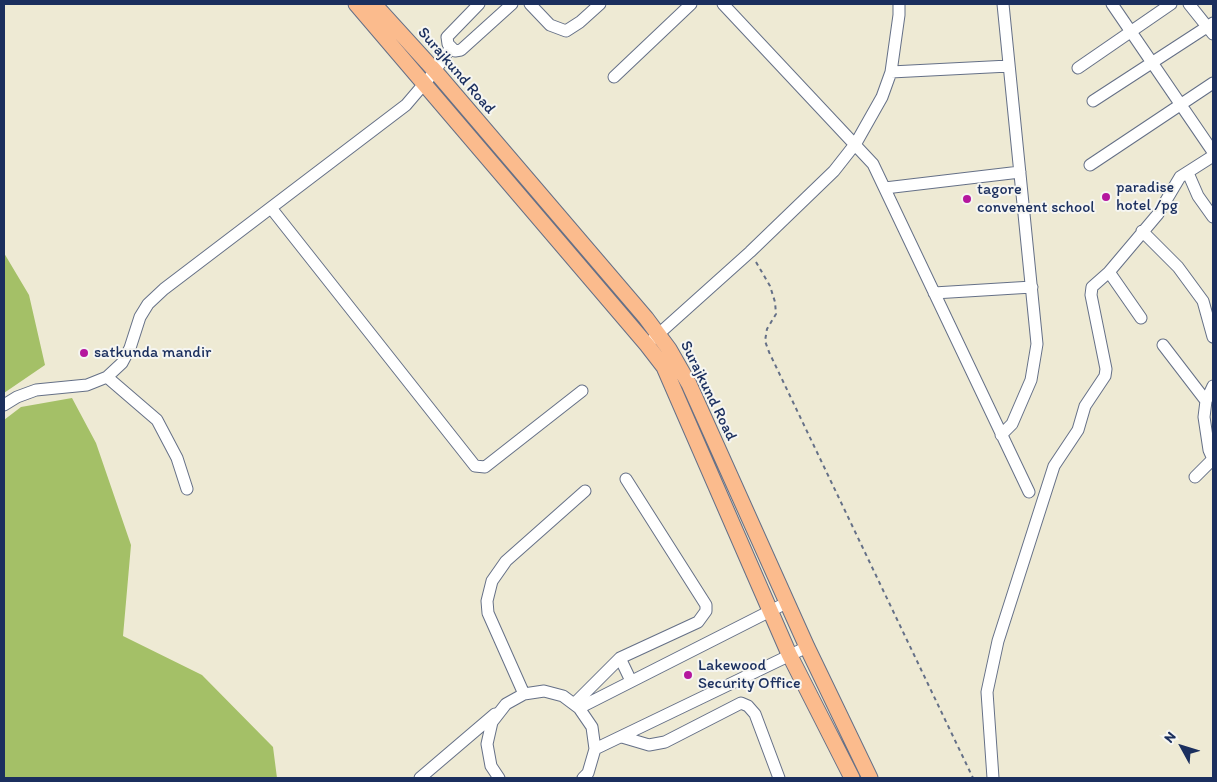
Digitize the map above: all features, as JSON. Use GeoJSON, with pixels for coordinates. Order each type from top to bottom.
{"type":"FeatureCollection","features":[{"type":"Feature","properties":{"kind":"main road","name":"Surajkund Road"},"geometry":{"type":"LineString","coordinates":[[356,4],[653,339],[789,654],[852,778]]}},
{"type":"Feature","properties":{"kind":"main road","name":"Surajkund Road"},"geometry":{"type":"LineString","coordinates":[[374,4],[435,72],[689,384],[807,647],[870,778]]}},
{"type":"Feature","properties":{"kind":"street"},"geometry":{"type":"LineString","coordinates":[[479,4],[447,36],[451,47],[458,51],[462,50],[512,4]]}},
{"type":"Feature","properties":{"kind":"street"},"geometry":{"type":"LineString","coordinates":[[530,4],[550,25],[566,31],[580,22],[600,4]]}},
{"type":"Feature","properties":{"kind":"street"},"geometry":{"type":"LineString","coordinates":[[614,77],[691,4]]}},
{"type":"Feature","properties":{"kind":"street"},"geometry":{"type":"LineString","coordinates":[[723,4],[856,143],[873,164],[1029,492]]}},
{"type":"Feature","properties":{"kind":"street"},"geometry":{"type":"LineString","coordinates":[[653,339],[750,252],[834,171],[856,143],[882,97],[890,72],[900,15],[899,4]]}},
{"type":"Feature","properties":{"kind":"street"},"geometry":{"type":"LineString","coordinates":[[1001,435],[1012,424],[1019,410],[1032,380],[1037,358],[1032,287],[1003,4]]}},
{"type":"Feature","properties":{"kind":"street"},"geometry":{"type":"LineString","coordinates":[[1112,4],[1213,152]]}},
{"type":"Feature","properties":{"kind":"street"},"geometry":{"type":"LineString","coordinates":[[1078,68],[1171,4]]}},
{"type":"Feature","properties":{"kind":"street"},"geometry":{"type":"LineString","coordinates":[[1093,101],[1152,63],[1212,28],[1189,4]]}},
{"type":"Feature","properties":{"kind":"street"},"geometry":{"type":"LineString","coordinates":[[4,405],[17,397],[36,390],[87,385],[107,377],[122,363],[130,348],[140,317],[148,304],[164,289],[406,104],[435,72],[451,47]]}},
{"type":"Feature","properties":{"kind":"street"},"geometry":{"type":"LineString","coordinates":[[890,72],[1009,66]]}},
{"type":"Feature","properties":{"kind":"street"},"geometry":{"type":"LineString","coordinates":[[1090,165],[1213,83]]}},
{"type":"Feature","properties":{"kind":"street"},"geometry":{"type":"LineString","coordinates":[[993,778],[987,692],[998,641],[1054,466],[1078,430],[1085,406],[1105,376],[1106,369],[1090,295],[1092,287],[1108,272],[1142,230],[1158,214],[1180,178],[1213,156]]}},
{"type":"Feature","properties":{"kind":"street"},"geometry":{"type":"LineString","coordinates":[[885,188],[1020,172]]}},
{"type":"Feature","properties":{"kind":"street"},"geometry":{"type":"LineString","coordinates":[[1188,173],[1198,196],[1213,217]]}},
{"type":"Feature","properties":{"kind":"street"},"geometry":{"type":"LineString","coordinates":[[270,208],[475,466],[485,467],[582,391]]}},
{"type":"Feature","properties":{"kind":"street"},"geometry":{"type":"LineString","coordinates":[[1142,230],[1178,268],[1203,300],[1213,337]]}},
{"type":"Feature","properties":{"kind":"street"},"geometry":{"type":"LineString","coordinates":[[1108,272],[1141,318]]}},
{"type":"Feature","properties":{"kind":"street"},"geometry":{"type":"LineString","coordinates":[[934,293],[1032,287]]}},
{"type":"Feature","properties":{"kind":"street"},"geometry":{"type":"LineString","coordinates":[[1164,345],[1206,401]]}},
{"type":"Feature","properties":{"kind":"street"},"geometry":{"type":"LineString","coordinates":[[107,377],[156,420],[177,458],[187,489]]}},
{"type":"Feature","properties":{"kind":"street"},"geometry":{"type":"LineString","coordinates":[[1194,476],[1213,459],[1209,450],[1204,423],[1206,401],[1213,386]]}},
{"type":"Feature","properties":{"kind":"street"},"geometry":{"type":"LineString","coordinates":[[577,706],[620,658],[698,622],[706,612],[706,606],[626,479]]}},
{"type":"Feature","properties":{"kind":"street"},"geometry":{"type":"LineString","coordinates":[[524,694],[488,613],[487,601],[492,581],[506,561],[585,491]]}},
{"type":"Feature","properties":{"kind":"street"},"geometry":{"type":"LineString","coordinates":[[577,706],[788,602]]}},
{"type":"Feature","properties":{"kind":"street"},"geometry":{"type":"LineString","coordinates":[[595,749],[807,647]]}},
{"type":"Feature","properties":{"kind":"street"},"geometry":{"type":"LineString","coordinates":[[620,658],[631,681]]}},
{"type":"Feature","properties":{"kind":"street"},"geometry":{"type":"LineString","coordinates":[[420,778],[506,704],[524,694],[544,692],[563,696],[577,706],[592,726],[595,749],[588,773],[582,778]]}},
{"type":"Feature","properties":{"kind":"street"},"geometry":{"type":"LineString","coordinates":[[622,737],[649,745],[665,742],[742,703],[748,706],[755,714],[779,778]]}},
{"type":"Feature","properties":{"kind":"street"},"geometry":{"type":"LineString","coordinates":[[499,778],[491,766],[487,744],[492,722],[506,704]]}},
{"type":"Feature","properties":{"kind":"path"},"geometry":{"type":"LineString","coordinates":[[750,252],[770,286],[775,302],[776,314],[767,329],[765,341],[769,352],[973,778]]}},
{"type":"Feature","properties":{"kind":"green space"},"geometry":{"type":"Polygon","coordinates":[[[4,253],[29,295],[45,365],[4,393],[4,253]]]}},
{"type":"Feature","properties":{"kind":"green space"},"geometry":{"type":"Polygon","coordinates":[[[72,398],[96,443],[131,545],[123,636],[202,675],[273,747],[277,778],[4,778],[4,420],[21,407],[72,398]]]}},
{"type":"Feature","properties":{"kind":"place","name":"paradise hotel /pg"},"geometry":{"type":"Point","coordinates":[1106,197]}},
{"type":"Feature","properties":{"kind":"place","name":"tagore convenent school"},"geometry":{"type":"Point","coordinates":[967,199]}},
{"type":"Feature","properties":{"kind":"place","name":"satkunda mandir"},"geometry":{"type":"Point","coordinates":[84,353]}},
{"type":"Feature","properties":{"kind":"place","name":"Lakewood Security Office"},"geometry":{"type":"Point","coordinates":[688,675]}}]}
